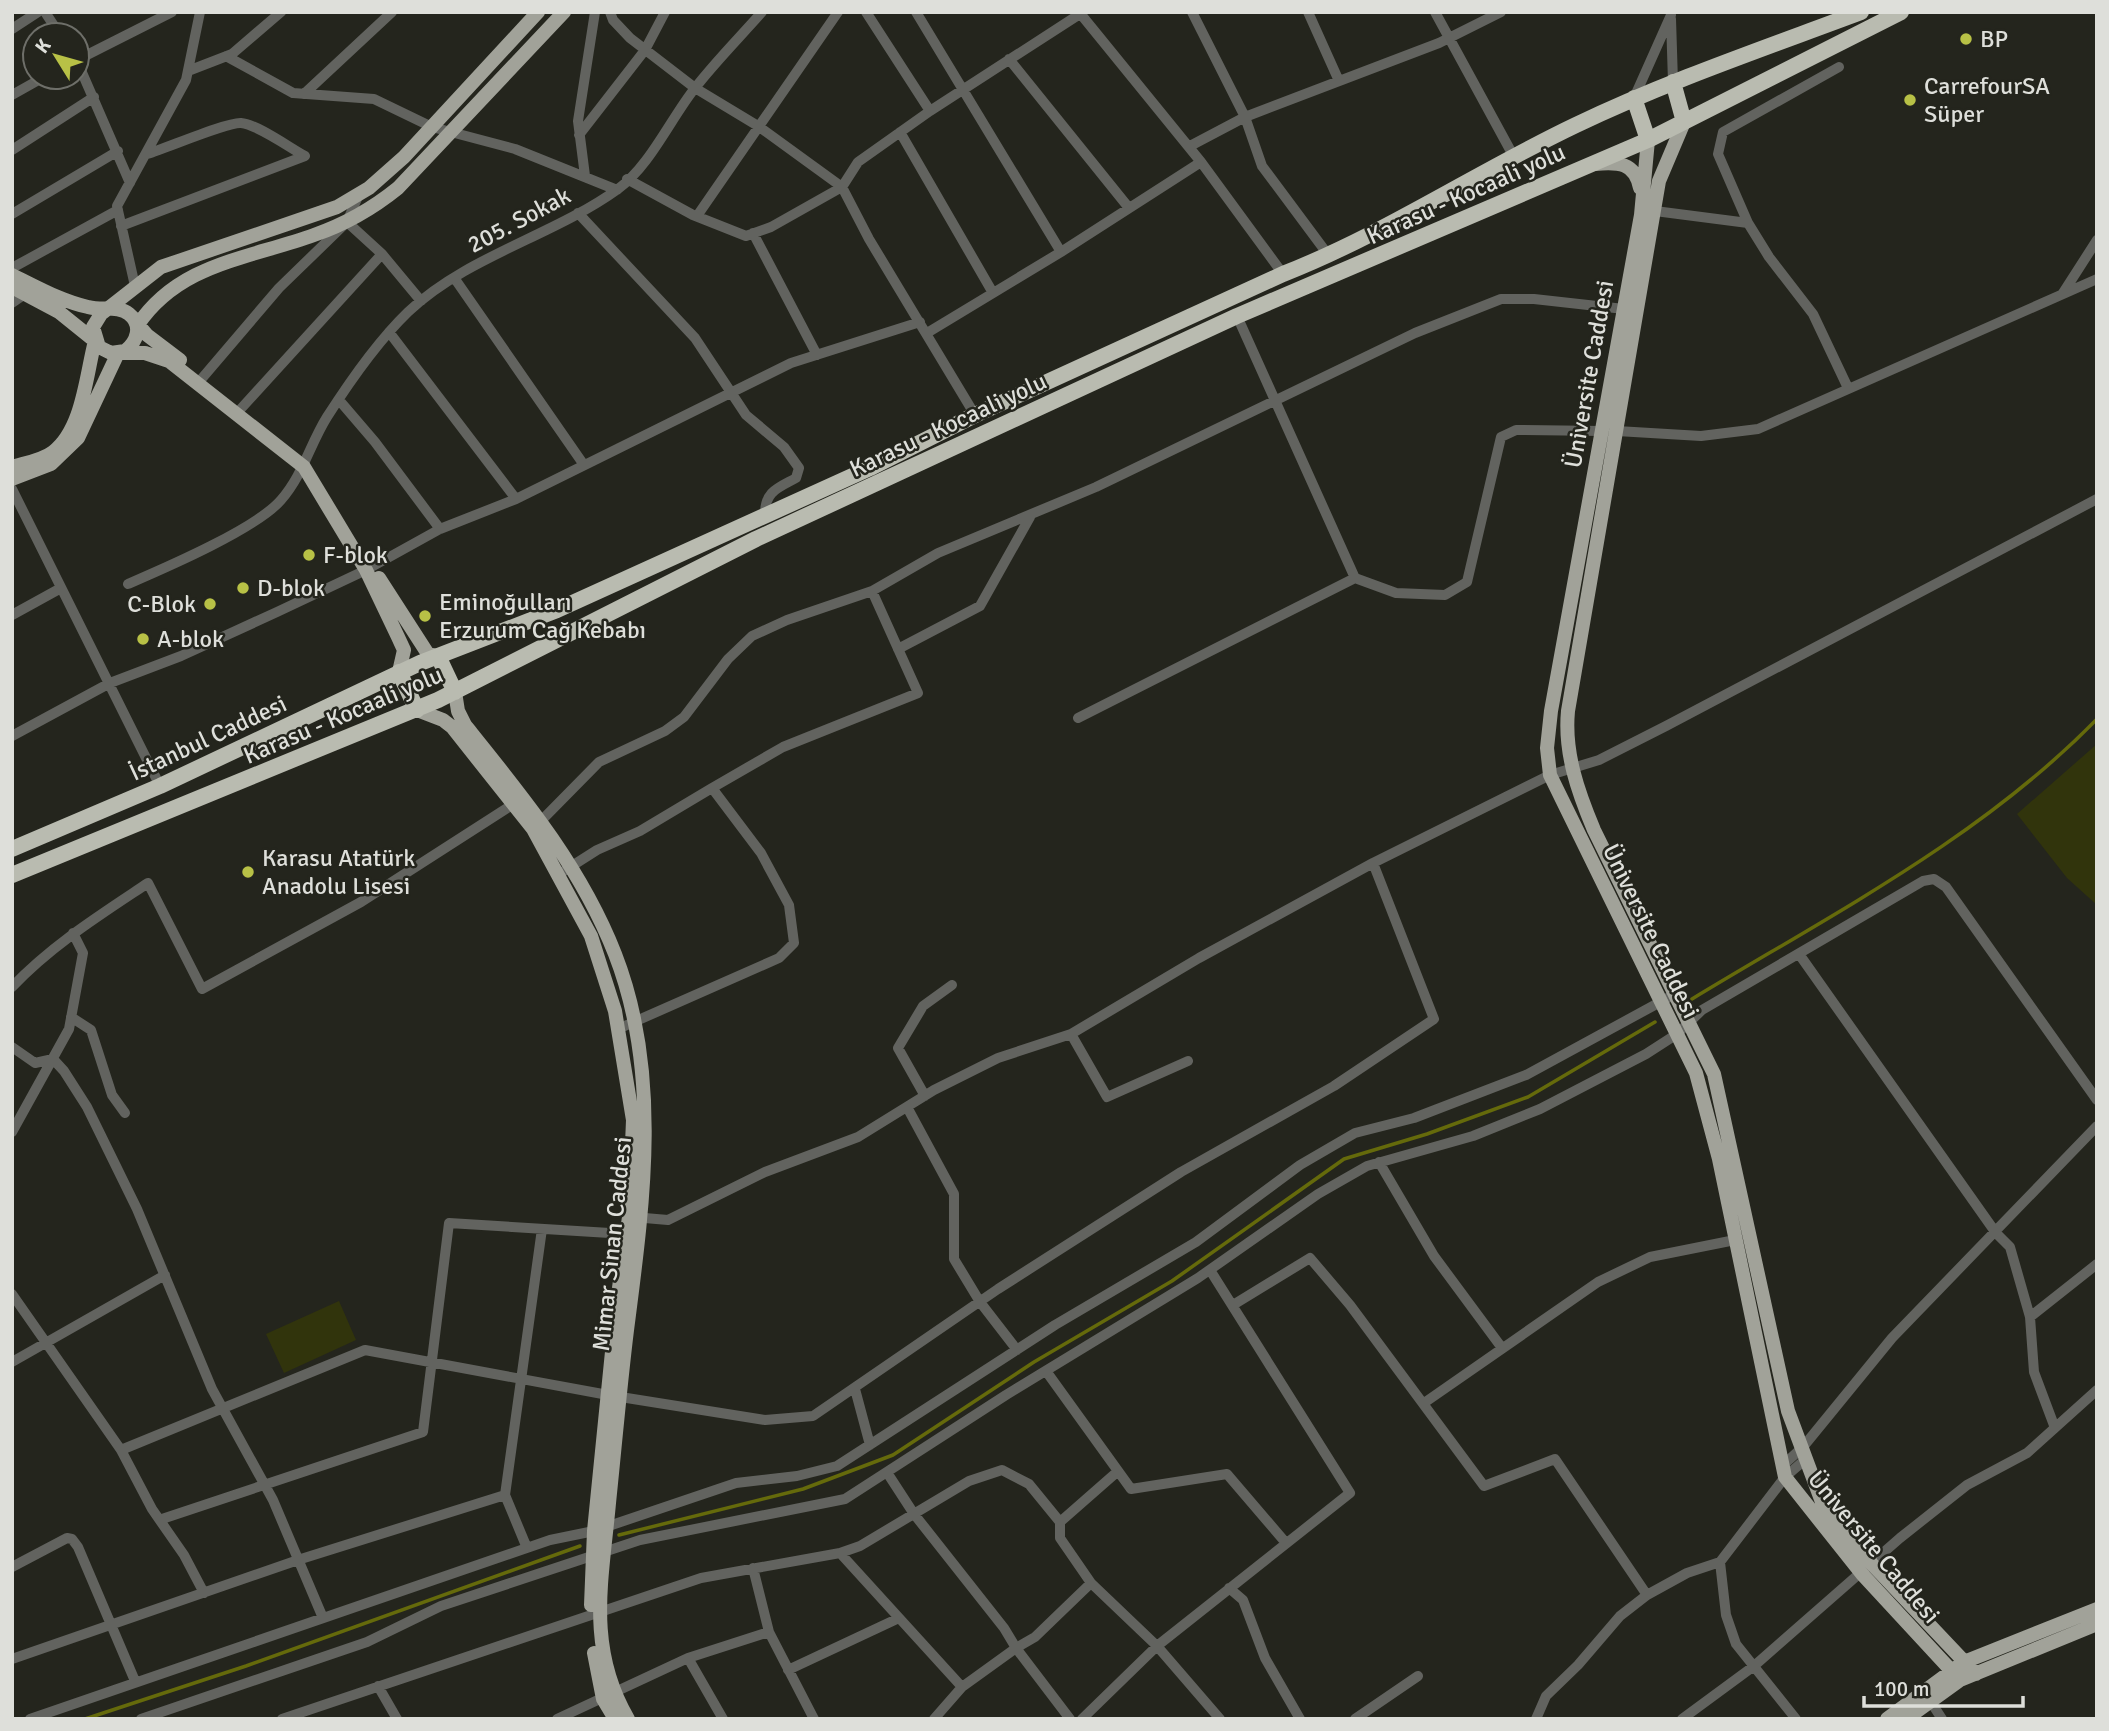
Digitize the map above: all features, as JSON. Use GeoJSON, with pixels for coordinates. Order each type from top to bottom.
{"type":"FeatureCollection","features":[{"type":"Feature","properties":{"kind":"highway","name":"Karasu - Kocaali yolu"},"geometry":{"type":"LineString","coordinates":[[420,663],[556,610],[870,468],[975,415],[1283,274],[1329,256],[1514,157],[1634,98],[1861,12]]}},
{"type":"Feature","properties":{"kind":"highway","name":"Karasu - Kocaali yolu"},"geometry":{"type":"LineString","coordinates":[[12,875],[417,710],[756,539],[1237,316],[1648,140],[1901,12]]}},
{"type":"Feature","properties":{"kind":"highway"},"geometry":{"type":"LineString","coordinates":[[1673,82],[1684,122]]}},
{"type":"Feature","properties":{"kind":"highway"},"geometry":{"type":"LineString","coordinates":[[1634,98],[1648,140]]}},
{"type":"Feature","properties":{"kind":"highway"},"geometry":{"type":"LineString","coordinates":[[438,656],[455,692]]}},
{"type":"Feature","properties":{"kind":"highway","name":"İstanbul Caddesi"},"geometry":{"type":"LineString","coordinates":[[12,848],[160,786],[420,663]]}},
{"type":"Feature","properties":{"kind":"highway"},"geometry":{"type":"LineString","coordinates":[[399,673],[417,710]]}},
{"type":"Feature","properties":{"kind":"main road"},"geometry":{"type":"LineString","coordinates":[[12,467],[52,454],[67,438],[77,412],[94,341],[96,320],[107,310],[161,267],[337,206],[359,194],[404,157],[538,12]]}},
{"type":"Feature","properties":{"kind":"main road"},"geometry":{"type":"LineString","coordinates":[[12,479],[51,464],[78,438],[118,353],[135,341],[136,323],[168,290],[208,268],[287,245],[370,211],[398,188],[565,12]]}},
{"type":"Feature","properties":{"kind":"main road"},"geometry":{"type":"LineString","coordinates":[[1684,122],[1649,206],[1610,431],[1568,711],[1566,747],[1581,800],[1594,830],[1714,1074],[1788,1411],[1822,1502],[1867,1569],[1976,1674]]}},
{"type":"Feature","properties":{"kind":"main road","name":"Üniversite Caddesi"},"geometry":{"type":"LineString","coordinates":[[1648,140],[1649,206],[1623,309],[1610,431],[1551,711],[1548,748],[1550,775],[1696,1073],[1706,1107],[1783,1471],[1956,1675]]}},
{"type":"Feature","properties":{"kind":"main road"},"geometry":{"type":"LineString","coordinates":[[1590,164],[1610,163],[1631,167],[1638,176],[1649,206]]}},
{"type":"Feature","properties":{"kind":"main road"},"geometry":{"type":"LineString","coordinates":[[12,275],[68,301],[107,310],[122,310],[200,380],[306,464],[369,568],[415,637],[428,653],[438,656]]}},
{"type":"Feature","properties":{"kind":"main road"},"geometry":{"type":"LineString","coordinates":[[19,290],[59,312],[104,351],[145,353],[169,361],[200,380]]}},
{"type":"Feature","properties":{"kind":"main road"},"geometry":{"type":"LineString","coordinates":[[369,568],[404,650],[399,673]]}},
{"type":"Feature","properties":{"kind":"main road","name":"Mimar Sinan Caddesi"},"geometry":{"type":"LineString","coordinates":[[455,692],[458,711],[465,725],[538,825],[615,954],[633,1023],[647,1127],[614,1396],[595,1613],[596,1673],[609,1696],[628,1719]]}},
{"type":"Feature","properties":{"kind":"main road","name":"Mimar Sinan Caddesi"},"geometry":{"type":"LineString","coordinates":[[417,710],[443,720],[452,727],[514,803],[538,825]]}},
{"type":"Feature","properties":{"kind":"main road","name":"Mimar Sinan Caddesi"},"geometry":{"type":"LineString","coordinates":[[566,870],[591,936],[618,1029],[633,1120],[635,1217],[626,1234],[614,1396]]}},
{"type":"Feature","properties":{"kind":"main road"},"geometry":{"type":"LineString","coordinates":[[1906,1719],[1931,1702],[1956,1675],[1964,1662],[2097,1609]]}},
{"type":"Feature","properties":{"kind":"main road"},"geometry":{"type":"LineString","coordinates":[[1887,1719],[1956,1675],[1976,1674],[2097,1624]]}},
{"type":"Feature","properties":{"kind":"main road","name":"Mimar Sinan Caddesi"},"geometry":{"type":"LineString","coordinates":[[609,1696],[615,1719]]}},
{"type":"Feature","properties":{"kind":"street"},"geometry":{"type":"LineString","coordinates":[[12,29],[38,12]]}},
{"type":"Feature","properties":{"kind":"street"},"geometry":{"type":"LineString","coordinates":[[91,53],[172,12]]}},
{"type":"Feature","properties":{"kind":"street"},"geometry":{"type":"LineString","coordinates":[[135,286],[117,206],[147,154],[188,71],[200,12]]}},
{"type":"Feature","properties":{"kind":"street"},"geometry":{"type":"LineString","coordinates":[[188,71],[226,56],[281,12]]}},
{"type":"Feature","properties":{"kind":"street"},"geometry":{"type":"LineString","coordinates":[[304,93],[392,12]]}},
{"type":"Feature","properties":{"kind":"street"},"geometry":{"type":"LineString","coordinates":[[584,176],[578,121],[595,12]]}},
{"type":"Feature","properties":{"kind":"street"},"geometry":{"type":"LineString","coordinates":[[610,12],[612,20],[645,50],[695,88],[758,126],[842,187],[975,415]]}},
{"type":"Feature","properties":{"kind":"street"},"geometry":{"type":"LineString","coordinates":[[579,135],[645,50],[665,12]]}},
{"type":"Feature","properties":{"kind":"street","name":"205. Sokak"},"geometry":{"type":"LineString","coordinates":[[128,584],[175,563],[242,527],[280,502],[306,464],[326,418],[390,332],[421,301],[455,279],[617,190],[628,180],[695,88],[762,12]]}},
{"type":"Feature","properties":{"kind":"street"},"geometry":{"type":"LineString","coordinates":[[697,216],[838,12]]}},
{"type":"Feature","properties":{"kind":"street"},"geometry":{"type":"LineString","coordinates":[[866,12],[930,111]]}},
{"type":"Feature","properties":{"kind":"street"},"geometry":{"type":"LineString","coordinates":[[916,12],[1061,253]]}},
{"type":"Feature","properties":{"kind":"street"},"geometry":{"type":"LineString","coordinates":[[1192,12],[1245,117],[1262,166],[1329,256]]}},
{"type":"Feature","properties":{"kind":"street"},"geometry":{"type":"LineString","coordinates":[[1308,12],[1339,81]]}},
{"type":"Feature","properties":{"kind":"street"},"geometry":{"type":"LineString","coordinates":[[1435,12],[1514,157]]}},
{"type":"Feature","properties":{"kind":"street"},"geometry":{"type":"LineString","coordinates":[[1190,146],[1245,117],[1449,38],[1502,12]]}},
{"type":"Feature","properties":{"kind":"street"},"geometry":{"type":"LineString","coordinates":[[628,180],[697,216],[746,236],[771,227],[842,187],[858,162],[964,88],[1081,13],[1190,146],[1283,274]]}},
{"type":"Feature","properties":{"kind":"street"},"geometry":{"type":"LineString","coordinates":[[1671,13],[1673,82]]}},
{"type":"Feature","properties":{"kind":"street"},"geometry":{"type":"LineString","coordinates":[[1634,98],[1671,13]]}},
{"type":"Feature","properties":{"kind":"street"},"geometry":{"type":"LineString","coordinates":[[226,56],[293,93],[374,99],[432,127],[515,149],[617,190]]}},
{"type":"Feature","properties":{"kind":"street"},"geometry":{"type":"LineString","coordinates":[[1009,59],[1129,208]]}},
{"type":"Feature","properties":{"kind":"street"},"geometry":{"type":"LineString","coordinates":[[1839,67],[1803,90],[1723,132],[1718,154],[1748,223],[1769,257],[1813,314],[1848,388]]}},
{"type":"Feature","properties":{"kind":"street"},"geometry":{"type":"LineString","coordinates":[[91,90],[130,183]]}},
{"type":"Feature","properties":{"kind":"street"},"geometry":{"type":"LineString","coordinates":[[12,150],[94,97]]}},
{"type":"Feature","properties":{"kind":"street"},"geometry":{"type":"LineString","coordinates":[[121,226],[305,156],[244,122],[147,154]]}},
{"type":"Feature","properties":{"kind":"street"},"geometry":{"type":"LineString","coordinates":[[900,132],[993,293]]}},
{"type":"Feature","properties":{"kind":"street"},"geometry":{"type":"LineString","coordinates":[[12,214],[118,151]]}},
{"type":"Feature","properties":{"kind":"street"},"geometry":{"type":"LineString","coordinates":[[927,333],[1061,253],[1201,162]]}},
{"type":"Feature","properties":{"kind":"street"},"geometry":{"type":"LineString","coordinates":[[200,380],[279,288],[347,222],[359,194]]}},
{"type":"Feature","properties":{"kind":"street"},"geometry":{"type":"LineString","coordinates":[[1649,206],[1748,223]]}},
{"type":"Feature","properties":{"kind":"street"},"geometry":{"type":"LineString","coordinates":[[12,268],[118,210]]}},
{"type":"Feature","properties":{"kind":"street"},"geometry":{"type":"LineString","coordinates":[[578,213],[695,338],[746,415],[784,447],[799,468],[796,478],[771,491],[765,500],[765,514]]}},
{"type":"Feature","properties":{"kind":"street"},"geometry":{"type":"LineString","coordinates":[[347,222],[382,254],[421,301]]}},
{"type":"Feature","properties":{"kind":"street"},"geometry":{"type":"LineString","coordinates":[[754,233],[817,355]]}},
{"type":"Feature","properties":{"kind":"street"},"geometry":{"type":"LineString","coordinates":[[2063,293],[2097,240]]}},
{"type":"Feature","properties":{"kind":"street"},"geometry":{"type":"LineString","coordinates":[[240,410],[382,254]]}},
{"type":"Feature","properties":{"kind":"street"},"geometry":{"type":"LineString","coordinates":[[455,279],[584,465]]}},
{"type":"Feature","properties":{"kind":"street"},"geometry":{"type":"LineString","coordinates":[[1237,316],[1355,578],[1396,593],[1445,595],[1466,582],[1501,438],[1516,430],[1701,436],[1758,429],[2097,279]]}},
{"type":"Feature","properties":{"kind":"street"},"geometry":{"type":"LineString","coordinates":[[12,303],[19,290]]}},
{"type":"Feature","properties":{"kind":"street"},"geometry":{"type":"LineString","coordinates":[[538,825],[599,762],[665,731],[684,717],[728,659],[751,636],[787,620],[872,591],[939,553],[1030,517],[1415,333],[1501,299],[1534,299],[1623,309]]}},
{"type":"Feature","properties":{"kind":"street"},"geometry":{"type":"LineString","coordinates":[[12,736],[110,682],[181,656],[369,568],[440,529],[516,499],[730,391],[817,355],[920,322]]}},
{"type":"Feature","properties":{"kind":"street"},"geometry":{"type":"LineString","coordinates":[[390,332],[516,499]]}},
{"type":"Feature","properties":{"kind":"street"},"geometry":{"type":"LineString","coordinates":[[339,400],[375,442],[440,529]]}},
{"type":"Feature","properties":{"kind":"street"},"geometry":{"type":"LineString","coordinates":[[12,489],[160,786]]}},
{"type":"Feature","properties":{"kind":"street"},"geometry":{"type":"LineString","coordinates":[[635,1217],[668,1220],[765,1172],[858,1137],[925,1096],[998,1058],[1071,1034],[1199,958],[1373,863],[1550,775],[1599,760],[2097,499]]}},
{"type":"Feature","properties":{"kind":"street"},"geometry":{"type":"LineString","coordinates":[[898,649],[980,606],[1030,517]]}},
{"type":"Feature","properties":{"kind":"street"},"geometry":{"type":"LineString","coordinates":[[1078,718],[1355,578]]}},
{"type":"Feature","properties":{"kind":"street"},"geometry":{"type":"LineString","coordinates":[[12,615],[61,588]]}},
{"type":"Feature","properties":{"kind":"street"},"geometry":{"type":"LineString","coordinates":[[566,870],[783,747],[918,693],[872,591]]}},
{"type":"Feature","properties":{"kind":"street"},"geometry":{"type":"LineString","coordinates":[[618,1029],[779,958],[794,943],[789,905],[761,853],[712,788]]}},
{"type":"Feature","properties":{"kind":"street"},"geometry":{"type":"LineString","coordinates":[[12,987],[38,960],[73,933],[148,883],[202,989],[361,902],[514,803]]}},
{"type":"Feature","properties":{"kind":"street"},"geometry":{"type":"LineString","coordinates":[[121,1450],[365,1350],[614,1396],[765,1420],[813,1416],[980,1302],[1181,1171],[1334,1086],[1434,1019],[1373,863]]}},
{"type":"Feature","properties":{"kind":"street"},"geometry":{"type":"LineString","coordinates":[[141,1719],[367,1642],[441,1606],[599,1555],[684,1530],[807,1509],[845,1499],[1210,1270],[1318,1194],[1367,1166],[1473,1136],[1540,1109],[1646,1054],[1677,1034],[1702,1010],[1923,881],[1934,879],[1947,887],[2097,1100]]}},
{"type":"Feature","properties":{"kind":"street"},"geometry":{"type":"LineString","coordinates":[[12,1132],[69,1029],[83,953],[73,933]]}},
{"type":"Feature","properties":{"kind":"street"},"geometry":{"type":"LineString","coordinates":[[1799,954],[1996,1233],[2010,1247],[2030,1318],[2034,1372],[2055,1428]]}},
{"type":"Feature","properties":{"kind":"street"},"geometry":{"type":"LineString","coordinates":[[925,1096],[898,1048],[923,1006],[952,985]]}},
{"type":"Feature","properties":{"kind":"street"},"geometry":{"type":"LineString","coordinates":[[30,1719],[527,1548],[601,1529],[736,1483],[797,1476],[837,1466],[1017,1350],[1196,1242],[1300,1165],[1355,1132],[1414,1118],[1514,1080],[1567,1055],[1596,1035],[1675,994]]}},
{"type":"Feature","properties":{"kind":"street"},"geometry":{"type":"LineString","coordinates":[[71,1017],[90,1030],[112,1095],[125,1113]]}},
{"type":"Feature","properties":{"kind":"street"},"geometry":{"type":"LineString","coordinates":[[1071,1034],[1107,1097],[1188,1061]]}},
{"type":"Feature","properties":{"kind":"street"},"geometry":{"type":"LineString","coordinates":[[12,1046],[35,1063],[52,1059]]}},
{"type":"Feature","properties":{"kind":"street"},"geometry":{"type":"LineString","coordinates":[[52,1059],[64,1071],[87,1107],[224,1409],[265,1485],[300,1559],[323,1618]]}},
{"type":"Feature","properties":{"kind":"street"},"geometry":{"type":"LineString","coordinates":[[908,1107],[954,1194],[954,1259],[980,1302],[1017,1350]]}},
{"type":"Feature","properties":{"kind":"street"},"geometry":{"type":"LineString","coordinates":[[1536,1719],[1546,1696],[1578,1665],[1620,1616],[1647,1595],[1687,1573],[1720,1562],[1783,1471],[1805,1452],[1892,1338],[2097,1126]]}},
{"type":"Feature","properties":{"kind":"street"},"geometry":{"type":"LineString","coordinates":[[1380,1162],[1434,1256],[1502,1348]]}},
{"type":"Feature","properties":{"kind":"street"},"geometry":{"type":"LineString","coordinates":[[162,1519],[423,1432],[449,1223],[626,1234]]}},
{"type":"Feature","properties":{"kind":"street"},"geometry":{"type":"LineString","coordinates":[[527,1548],[505,1495],[519,1379],[542,1229]]}},
{"type":"Feature","properties":{"kind":"street"},"geometry":{"type":"LineString","coordinates":[[1424,1404],[1598,1282],[1650,1257],[1735,1240]]}},
{"type":"Feature","properties":{"kind":"street"},"geometry":{"type":"LineString","coordinates":[[1233,1305],[1310,1258],[1350,1305],[1484,1486],[1555,1459],[1647,1595]]}},
{"type":"Feature","properties":{"kind":"street"},"geometry":{"type":"LineString","coordinates":[[2030,1318],[2097,1264]]}},
{"type":"Feature","properties":{"kind":"street"},"geometry":{"type":"LineString","coordinates":[[1082,1719],[1157,1646],[1350,1493],[1210,1270]]}},
{"type":"Feature","properties":{"kind":"street"},"geometry":{"type":"LineString","coordinates":[[12,1362],[165,1275]]}},
{"type":"Feature","properties":{"kind":"street"},"geometry":{"type":"LineString","coordinates":[[13,1297],[121,1450],[152,1509],[162,1519],[204,1592]]}},
{"type":"Feature","properties":{"kind":"street"},"geometry":{"type":"LineString","coordinates":[[1046,1371],[1131,1489],[1227,1474],[1286,1543]]}},
{"type":"Feature","properties":{"kind":"street"},"geometry":{"type":"LineString","coordinates":[[855,1389],[870,1445]]}},
{"type":"Feature","properties":{"kind":"street"},"geometry":{"type":"LineString","coordinates":[[1682,1719],[1754,1666],[1967,1485],[2027,1453],[2097,1390]]}},
{"type":"Feature","properties":{"kind":"street"},"geometry":{"type":"LineString","coordinates":[[282,1719],[701,1578],[840,1553],[860,1546],[968,1481],[1002,1470],[1029,1484],[1060,1522],[1060,1538],[1091,1583],[1157,1646],[1220,1719]]}},
{"type":"Feature","properties":{"kind":"street"},"geometry":{"type":"LineString","coordinates":[[1060,1522],[1118,1472]]}},
{"type":"Feature","properties":{"kind":"street"},"geometry":{"type":"LineString","coordinates":[[888,1474],[914,1514],[1004,1628],[1070,1719]]}},
{"type":"Feature","properties":{"kind":"street"},"geometry":{"type":"LineString","coordinates":[[12,1660],[300,1559],[505,1495]]}},
{"type":"Feature","properties":{"kind":"street"},"geometry":{"type":"LineString","coordinates":[[13,1565],[67,1538],[72,1539],[135,1681]]}},
{"type":"Feature","properties":{"kind":"street"},"geometry":{"type":"LineString","coordinates":[[840,1553],[962,1687]]}},
{"type":"Feature","properties":{"kind":"street"},"geometry":{"type":"LineString","coordinates":[[1720,1562],[1726,1615],[1737,1644],[1796,1719]]}},
{"type":"Feature","properties":{"kind":"street"},"geometry":{"type":"LineString","coordinates":[[753,1568],[769,1632],[814,1719]]}},
{"type":"Feature","properties":{"kind":"street"},"geometry":{"type":"LineString","coordinates":[[934,1719],[962,1687],[1035,1637],[1091,1583]]}},
{"type":"Feature","properties":{"kind":"street"},"geometry":{"type":"LineString","coordinates":[[1229,1588],[1243,1600],[1265,1658],[1300,1719]]}},
{"type":"Feature","properties":{"kind":"street"},"geometry":{"type":"LineString","coordinates":[[788,1670],[899,1618]]}},
{"type":"Feature","properties":{"kind":"street"},"geometry":{"type":"LineString","coordinates":[[558,1719],[688,1658],[769,1632]]}},
{"type":"Feature","properties":{"kind":"street"},"geometry":{"type":"LineString","coordinates":[[688,1658],[723,1719]]}},
{"type":"Feature","properties":{"kind":"street"},"geometry":{"type":"LineString","coordinates":[[1355,1719],[1418,1676]]}},
{"type":"Feature","properties":{"kind":"street"},"geometry":{"type":"LineString","coordinates":[[378,1686],[397,1719]]}},
{"type":"Feature","properties":{"kind":"street"},"geometry":{"type":"LineString","coordinates":[[1931,1702],[1942,1719]]}},
{"type":"Feature","properties":{"kind":"green space"},"geometry":{"type":"Polygon","coordinates":[[[2097,744],[2097,905],[2067,878],[2017,814],[2097,744]]]}},
{"type":"Feature","properties":{"kind":"green space"},"geometry":{"type":"Polygon","coordinates":[[[339,1301],[356,1340],[284,1373],[266,1334],[339,1301]]]}},
{"type":"Feature","properties":{"kind":"waterway"},"geometry":{"type":"LineString","coordinates":[[1692,999],[1904,872],[1955,837],[2052,762],[2097,719]]}},
{"type":"Feature","properties":{"kind":"waterway"},"geometry":{"type":"LineString","coordinates":[[619,1535],[803,1489],[893,1455],[1034,1362],[1172,1281],[1344,1159],[1427,1134],[1528,1097],[1655,1022]]}},
{"type":"Feature","properties":{"kind":"waterway"},"geometry":{"type":"LineString","coordinates":[[85,1719],[246,1666],[580,1546]]}},
{"type":"Feature","properties":{"kind":"place","name":"BP"},"geometry":{"type":"Point","coordinates":[1966,39]}},
{"type":"Feature","properties":{"kind":"place","name":"CarrefourSA Süper"},"geometry":{"type":"Point","coordinates":[1910,100]}},
{"type":"Feature","properties":{"kind":"place","name":"F-blok"},"geometry":{"type":"Point","coordinates":[309,555]}},
{"type":"Feature","properties":{"kind":"place","name":"D-blok"},"geometry":{"type":"Point","coordinates":[243,588]}},
{"type":"Feature","properties":{"kind":"place","name":"C-Blok"},"geometry":{"type":"Point","coordinates":[210,604]}},
{"type":"Feature","properties":{"kind":"place","name":"Eminoğulları Erzurum Cağ Kebabı"},"geometry":{"type":"Point","coordinates":[425,616]}},
{"type":"Feature","properties":{"kind":"place","name":"A-blok"},"geometry":{"type":"Point","coordinates":[143,639]}},
{"type":"Feature","properties":{"kind":"place","name":"Karasu Atatürk Anadolu Lisesi"},"geometry":{"type":"Point","coordinates":[248,872]}}]}
